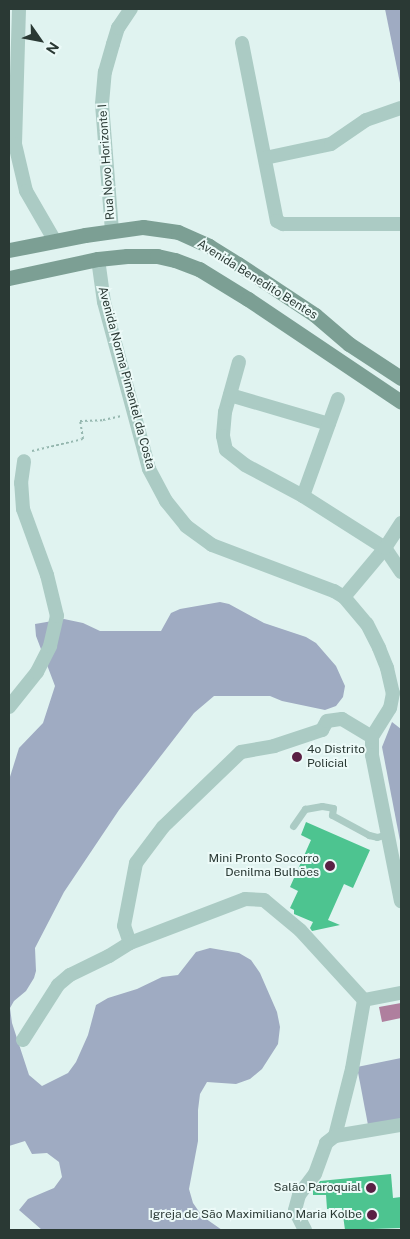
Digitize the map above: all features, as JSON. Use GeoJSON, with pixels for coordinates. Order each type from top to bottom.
{"type":"FeatureCollection","features":[{"type":"Feature","properties":{"kind":"street"},"geometry":{"type":"LineString","coordinates":[[19,9],[15,144],[26,191],[55,241]]}},
{"type":"Feature","properties":{"kind":"street","name":"Rua Novo Horizonte I"},"geometry":{"type":"LineString","coordinates":[[112,231],[102,104],[105,72],[113,44],[118,28],[131,9]]}},
{"type":"Feature","properties":{"kind":"street"},"geometry":{"type":"LineString","coordinates":[[242,43],[276,219],[280,223],[401,224]]}},
{"type":"Feature","properties":{"kind":"street"},"geometry":{"type":"LineString","coordinates":[[265,158],[331,144],[366,120],[401,108]]}},
{"type":"Feature","properties":{"kind":"street","name":"Avenida Benedito Bentes"},"geometry":{"type":"LineString","coordinates":[[9,250],[143,227],[178,232],[209,246],[315,315],[349,344],[401,376]]}},
{"type":"Feature","properties":{"kind":"street","name":"Avenida Benedito Bentes"},"geometry":{"type":"LineString","coordinates":[[9,278],[98,259],[127,256],[157,256],[199,269],[401,402]]}},
{"type":"Feature","properties":{"kind":"street","name":"Avenida Norma Pimentel da Costa"},"geometry":{"type":"LineString","coordinates":[[98,259],[104,302],[148,469],[166,501],[186,526],[212,545],[334,591],[344,597],[366,624],[379,648],[387,668],[393,693],[390,708],[372,737]]}},
{"type":"Feature","properties":{"kind":"street"},"geometry":{"type":"LineString","coordinates":[[338,361],[349,344]]}},
{"type":"Feature","properties":{"kind":"street"},"geometry":{"type":"LineString","coordinates":[[239,362],[225,412],[223,436],[226,450],[245,465],[302,496],[384,548],[401,572]]}},
{"type":"Feature","properties":{"kind":"street"},"geometry":{"type":"LineString","coordinates":[[230,395],[329,424]]}},
{"type":"Feature","properties":{"kind":"street"},"geometry":{"type":"LineString","coordinates":[[302,496],[338,399]]}},
{"type":"Feature","properties":{"kind":"street"},"geometry":{"type":"LineString","coordinates":[[9,707],[37,672],[50,646],[57,616],[47,575],[23,509],[21,483],[24,461]]}},
{"type":"Feature","properties":{"kind":"street"},"geometry":{"type":"LineString","coordinates":[[344,597],[384,548],[401,523]]}},
{"type":"Feature","properties":{"kind":"street"},"geometry":{"type":"LineString","coordinates":[[130,943],[124,926],[136,863],[163,827],[241,752],[274,746],[322,730],[327,721],[342,720],[372,737],[372,755],[401,901]]}},
{"type":"Feature","properties":{"kind":"street"},"geometry":{"type":"LineString","coordinates":[[22,1040],[58,985],[70,975],[109,956],[130,943],[245,899],[256,898],[264,900],[300,930],[364,1000]]}},
{"type":"Feature","properties":{"kind":"street"},"geometry":{"type":"LineString","coordinates":[[364,1000],[401,993]]}},
{"type":"Feature","properties":{"kind":"street"},"geometry":{"type":"LineString","coordinates":[[335,1136],[352,1069],[364,1000]]}},
{"type":"Feature","properties":{"kind":"street"},"geometry":{"type":"LineString","coordinates":[[305,1230],[295,1210],[299,1195],[315,1174],[326,1143],[335,1136],[401,1125]]}},
{"type":"Feature","properties":{"kind":"lane"},"geometry":{"type":"LineString","coordinates":[[293,826],[305,810],[322,806],[334,808],[332,815],[369,835],[387,834]]}},
{"type":"Feature","properties":{"kind":"path"},"geometry":{"type":"LineString","coordinates":[[24,461],[27,452],[83,439],[80,421],[103,420],[134,414]]}},
{"type":"Feature","properties":{"kind":"shaded area"},"geometry":{"type":"Polygon","coordinates":[[[385,9],[401,9],[401,88],[385,9]]]}},
{"type":"Feature","properties":{"kind":"shaded area"},"geometry":{"type":"Polygon","coordinates":[[[220,602],[229,604],[264,623],[306,637],[316,643],[336,666],[345,686],[343,697],[336,706],[325,710],[282,701],[270,696],[214,696],[194,713],[119,810],[64,892],[35,948],[36,971],[34,978],[26,991],[14,1001],[10,1008],[12,1023],[29,1075],[42,1086],[68,1073],[76,1062],[88,1035],[96,1005],[108,998],[137,989],[162,977],[178,975],[196,952],[210,948],[239,953],[251,960],[260,973],[277,1012],[280,1027],[278,1044],[262,1069],[250,1079],[236,1084],[207,1082],[200,1094],[198,1141],[189,1189],[193,1203],[202,1216],[222,1230],[42,1230],[19,1210],[28,1199],[54,1188],[62,1177],[59,1162],[47,1153],[32,1154],[25,1141],[9,1146],[9,780],[19,748],[43,723],[55,686],[36,636],[35,624],[64,619],[83,623],[100,631],[161,631],[171,613],[180,609],[220,602]]]}},
{"type":"Feature","properties":{"kind":"shaded area"},"geometry":{"type":"Polygon","coordinates":[[[392,722],[401,729],[401,846],[382,747],[392,722]]]}},
{"type":"Feature","properties":{"kind":"shaded area"},"geometry":{"type":"Polygon","coordinates":[[[401,1003],[401,1018],[382,1022],[379,1007],[401,1003]]]}},
{"type":"Feature","properties":{"kind":"shaded area"},"geometry":{"type":"Polygon","coordinates":[[[401,1058],[401,1119],[368,1125],[357,1067],[401,1058]]]}},
{"type":"Feature","properties":{"kind":"building"},"geometry":{"type":"Polygon","coordinates":[[[306,822],[370,850],[353,888],[344,884],[328,920],[340,925],[312,931],[310,928],[313,922],[294,914],[294,910],[290,908],[298,891],[290,887],[311,840],[301,835],[306,822]]]}},
{"type":"Feature","properties":{"kind":"building"},"geometry":{"type":"Polygon","coordinates":[[[391,1174],[393,1198],[401,1197],[401,1228],[345,1230],[342,1208],[327,1209],[326,1195],[313,1195],[313,1191],[320,1181],[391,1174]]]}},
{"type":"Feature","properties":{"kind":"place","name":"4o Distrito Policial"},"geometry":{"type":"Point","coordinates":[297,757]}},
{"type":"Feature","properties":{"kind":"place","name":"Mini Pronto Socorro Denilma Bulhões"},"geometry":{"type":"Point","coordinates":[330,866]}},
{"type":"Feature","properties":{"kind":"place","name":"Salão Paroquial"},"geometry":{"type":"Point","coordinates":[371,1188]}},
{"type":"Feature","properties":{"kind":"place","name":"Igreja de São Maximiliano Maria Kolbe"},"geometry":{"type":"Point","coordinates":[372,1215]}}]}
